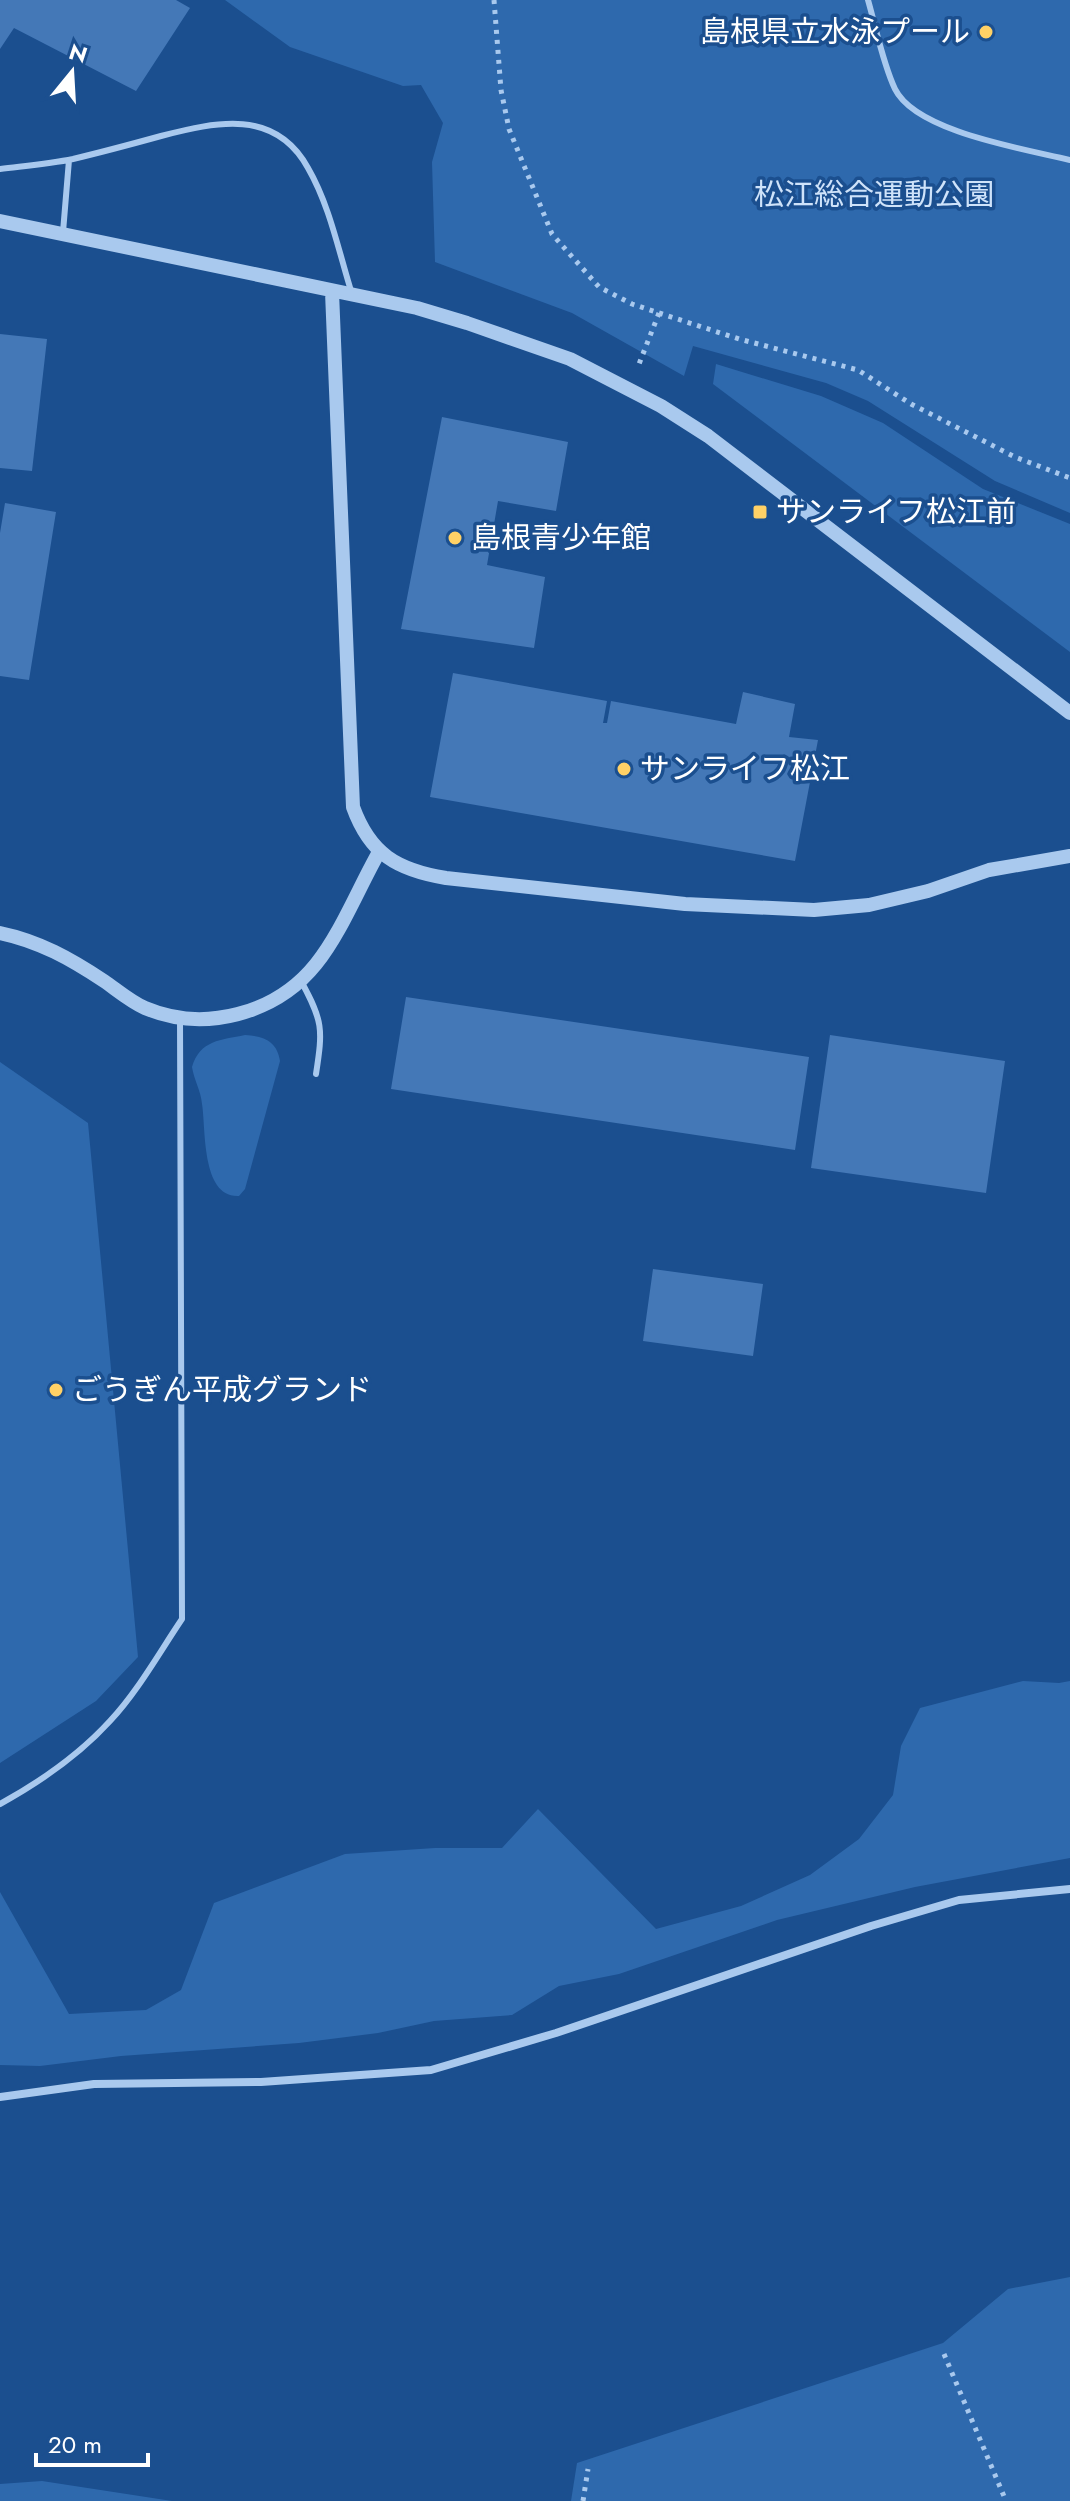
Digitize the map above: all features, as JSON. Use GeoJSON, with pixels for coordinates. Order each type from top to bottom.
{"type":"FeatureCollection","features":[{"type":"Feature","properties":{"kind":"street"},"geometry":{"type":"LineString","coordinates":[[0,221],[417,308],[570,359],[661,406],[708,436],[1070,713]]}},
{"type":"Feature","properties":{"kind":"street"},"geometry":{"type":"LineString","coordinates":[[332,292],[352,798],[359,825],[379,852],[412,870],[446,878],[685,904],[814,910],[869,905],[928,891],[989,870],[1070,856]]}},
{"type":"Feature","properties":{"kind":"street"},"geometry":{"type":"LineString","coordinates":[[0,933],[42,945],[68,958],[143,1008],[180,1019],[211,1020],[236,1015],[282,995],[301,981],[318,961],[379,852]]}},
{"type":"Feature","properties":{"kind":"street"},"geometry":{"type":"LineString","coordinates":[[0,2097],[94,2084],[261,2082],[431,2070],[556,2033],[871,1926],[959,1900],[1070,1889]]}},
{"type":"Feature","properties":{"kind":"lane"},"geometry":{"type":"LineString","coordinates":[[868,0],[895,89],[906,105],[940,126],[1070,160]]}},
{"type":"Feature","properties":{"kind":"lane"},"geometry":{"type":"LineString","coordinates":[[0,169],[69,160],[199,127],[227,123],[263,128],[295,149],[308,167],[320,194],[353,296]]}},
{"type":"Feature","properties":{"kind":"lane"},"geometry":{"type":"LineString","coordinates":[[63,235],[69,160]]}},
{"type":"Feature","properties":{"kind":"lane"},"geometry":{"type":"LineString","coordinates":[[301,981],[318,1012],[322,1031],[316,1074]]}},
{"type":"Feature","properties":{"kind":"lane"},"geometry":{"type":"LineString","coordinates":[[0,1804],[41,1779],[110,1721],[139,1685],[182,1619],[180,1019]]}},
{"type":"Feature","properties":{"kind":"path"},"geometry":{"type":"LineString","coordinates":[[494,0],[500,82],[509,129],[552,234],[599,287],[632,304],[739,339],[858,370],[911,404],[1015,457],[1070,478]]}},
{"type":"Feature","properties":{"kind":"path"},"geometry":{"type":"LineString","coordinates":[[639,364],[659,313]]}},
{"type":"Feature","properties":{"kind":"path"},"geometry":{"type":"LineString","coordinates":[[944,2354],[1006,2501]]}},
{"type":"Feature","properties":{"kind":"path"},"geometry":{"type":"LineString","coordinates":[[583,2501],[588,2469]]}},
{"type":"Feature","properties":{"kind":"green space","name":"松江総合運動公園"},"geometry":{"type":"Polygon","coordinates":[[[225,0],[1070,0],[1070,513],[995,481],[868,401],[826,383],[693,346],[684,376],[572,313],[435,262],[432,162],[443,123],[421,85],[403,86],[290,47],[225,0]]]}},
{"type":"Feature","properties":{"kind":"green space"},"geometry":{"type":"Polygon","coordinates":[[[716,364],[821,396],[883,423],[983,489],[1070,524],[1070,652],[713,384],[716,364]]]}},
{"type":"Feature","properties":{"kind":"green space"},"geometry":{"type":"Polygon","coordinates":[[[245,1035],[273,1044],[280,1061],[245,1189],[239,1196],[227,1194],[212,1174],[205,1144],[201,1099],[192,1067],[206,1046],[245,1035]]]}},
{"type":"Feature","properties":{"kind":"green space","name":"ごうぎん平成グランド"},"geometry":{"type":"Polygon","coordinates":[[[0,1062],[88,1123],[138,1657],[96,1701],[0,1763],[0,1062]]]}},
{"type":"Feature","properties":{"kind":"green space"},"geometry":{"type":"Polygon","coordinates":[[[1023,1681],[1070,1681],[1070,1858],[915,1887],[777,1920],[619,1974],[559,1986],[512,2015],[434,2021],[378,2033],[299,2043],[121,2056],[40,2066],[0,2065],[0,1892],[69,2014],[146,2010],[181,1990],[214,1903],[345,1854],[435,1848],[502,1848],[538,1809],[656,1929],[741,1906],[810,1875],[859,1839],[893,1795],[901,1746],[920,1708],[1023,1681]]]}},
{"type":"Feature","properties":{"kind":"green space"},"geometry":{"type":"Polygon","coordinates":[[[1070,2277],[1070,2501],[571,2501],[577,2463],[943,2343],[1008,2289],[1070,2277]]]}},
{"type":"Feature","properties":{"kind":"green space"},"geometry":{"type":"Polygon","coordinates":[[[42,2481],[172,2501],[0,2501],[0,2484],[42,2481]]]}},
{"type":"Feature","properties":{"kind":"building"},"geometry":{"type":"Polygon","coordinates":[[[0,0],[176,0],[190,8],[136,91],[14,28],[0,49],[0,0]]]}},
{"type":"Feature","properties":{"kind":"building"},"geometry":{"type":"Polygon","coordinates":[[[0,334],[47,339],[32,471],[0,468],[0,334]]]}},
{"type":"Feature","properties":{"kind":"building","name":"島根青少年館"},"geometry":{"type":"Polygon","coordinates":[[[442,417],[568,442],[556,511],[498,501],[487,565],[545,577],[534,648],[401,629],[442,417]]]}},
{"type":"Feature","properties":{"kind":"building"},"geometry":{"type":"Polygon","coordinates":[[[5,503],[56,512],[29,680],[0,676],[0,533],[5,503]]]}},
{"type":"Feature","properties":{"kind":"building","name":"サンライフ松江"},"geometry":{"type":"Polygon","coordinates":[[[453,673],[607,701],[603,723],[607,723],[611,701],[736,724],[743,692],[795,704],[789,737],[818,740],[795,861],[430,797],[453,673]]]}},
{"type":"Feature","properties":{"kind":"building"},"geometry":{"type":"Polygon","coordinates":[[[406,997],[809,1057],[795,1150],[391,1089],[406,997]]]}},
{"type":"Feature","properties":{"kind":"building"},"geometry":{"type":"Polygon","coordinates":[[[830,1035],[1005,1061],[986,1193],[811,1168],[830,1035]]]}},
{"type":"Feature","properties":{"kind":"building"},"geometry":{"type":"Polygon","coordinates":[[[653,1269],[763,1284],[753,1356],[643,1341],[653,1269]]]}},
{"type":"Feature","properties":{"kind":"place","name":"島根県立水泳プール"},"geometry":{"type":"Point","coordinates":[986,32]}},
{"type":"Feature","properties":{"kind":"place","name":"サンライフ松江前"},"geometry":{"type":"Point","coordinates":[760,512]}},
{"type":"Feature","properties":{"kind":"place","name":"島根青少年館"},"geometry":{"type":"Point","coordinates":[455,538]}},
{"type":"Feature","properties":{"kind":"place","name":"サンライフ松江"},"geometry":{"type":"Point","coordinates":[624,769]}},
{"type":"Feature","properties":{"kind":"place","name":"ごうぎん平成グランド"},"geometry":{"type":"Point","coordinates":[56,1390]}}]}
